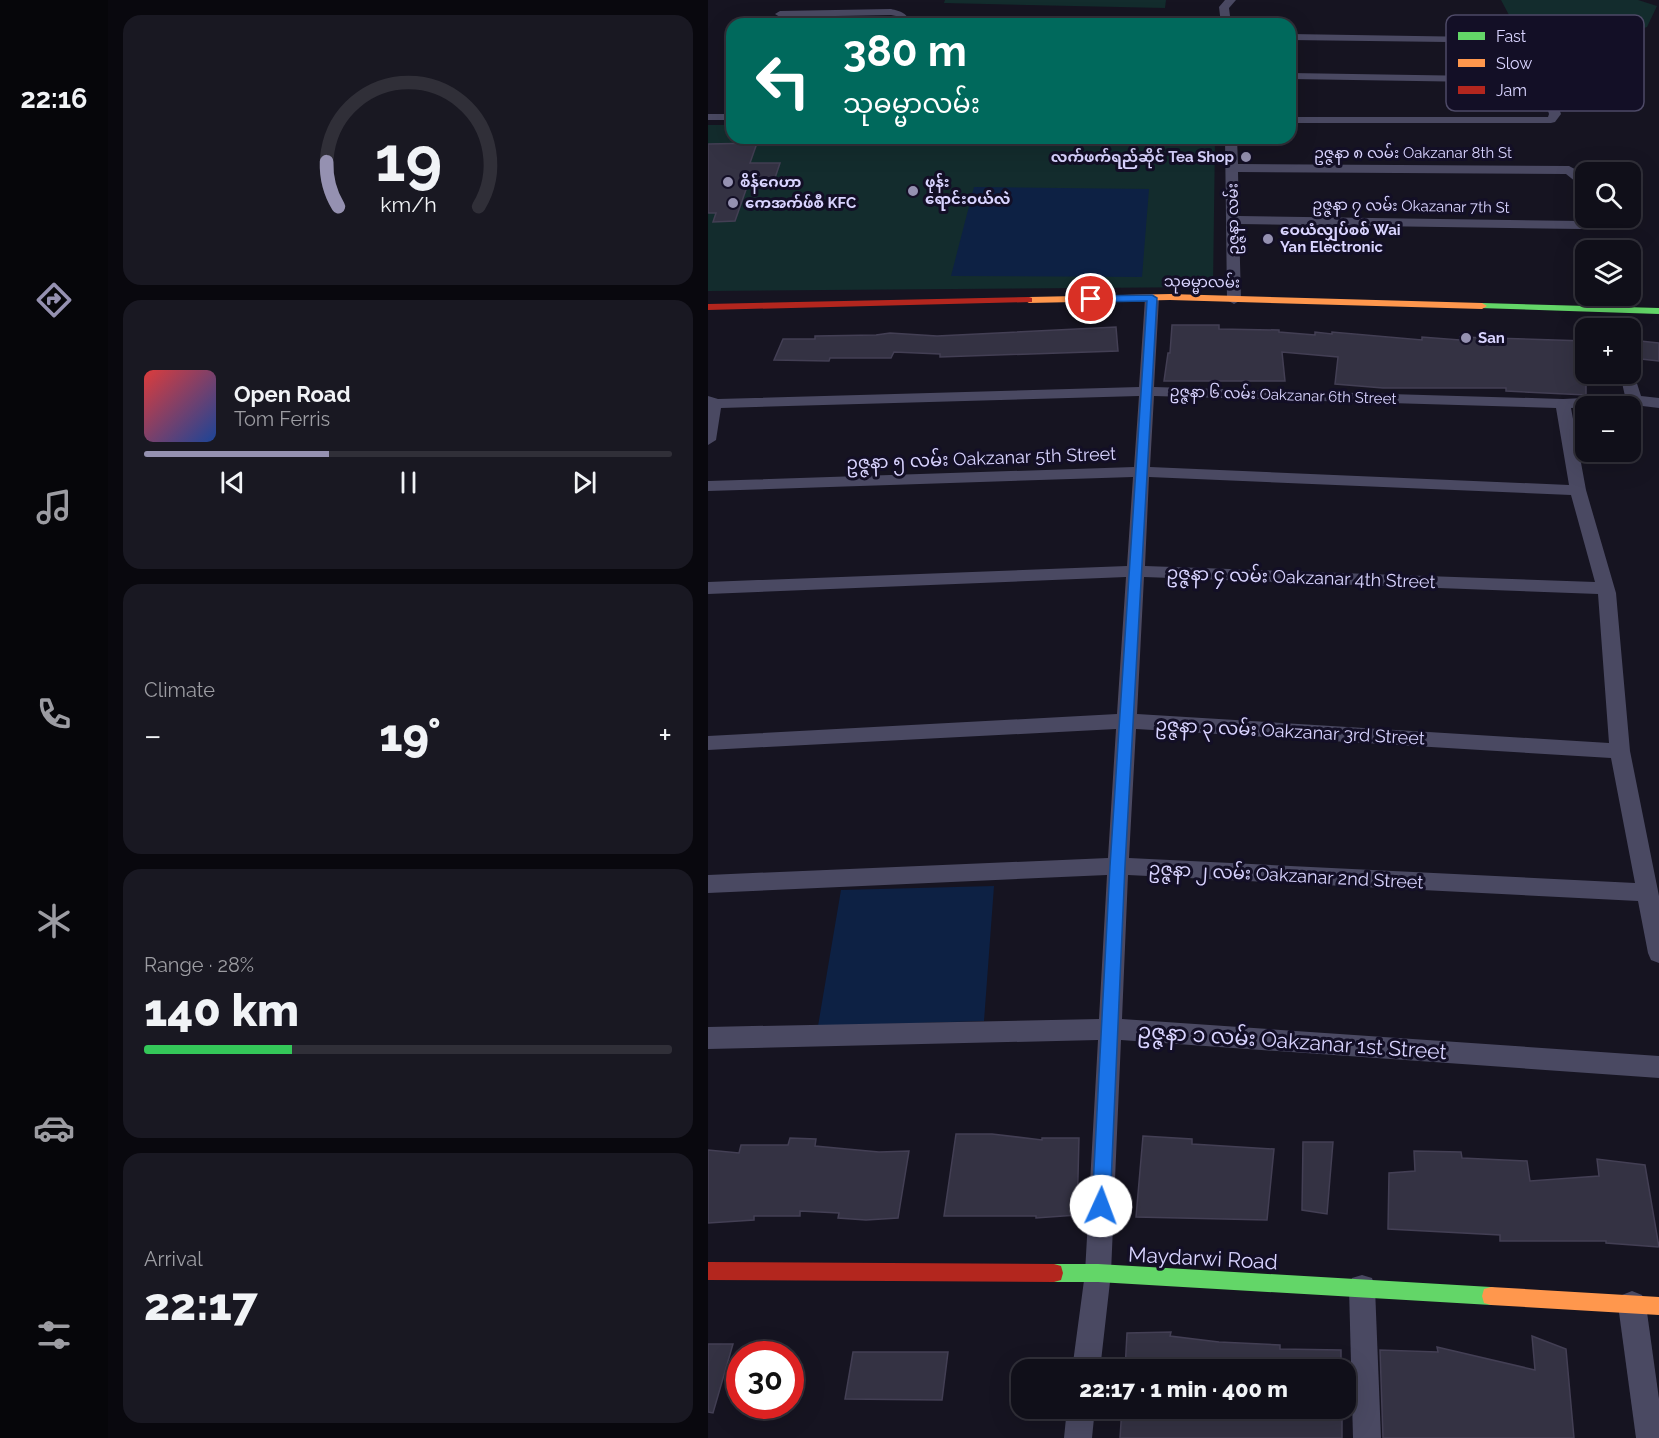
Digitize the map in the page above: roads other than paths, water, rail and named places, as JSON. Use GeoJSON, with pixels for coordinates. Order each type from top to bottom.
{"type":"FeatureCollection","features":[{"type":"Feature","properties":{"kind":"main road","name":"သုဓမ္မာလမ်း"},"geometry":{"type":"LineString","coordinates":[[708,307],[1151,308],[1234,300],[1659,311]]}},
{"type":"Feature","properties":{"kind":"main road"},"geometry":{"type":"LineString","coordinates":[[1461,320],[1575,324]]}},
{"type":"Feature","properties":{"kind":"main road"},"geometry":{"type":"LineString","coordinates":[[1641,325],[1659,325]]}},
{"type":"Feature","properties":{"kind":"main road","name":"Maydarwi Road"},"geometry":{"type":"LineString","coordinates":[[708,1271],[1098,1273],[1645,1305]]}},
{"type":"Feature","properties":{"kind":"street"},"geometry":{"type":"LineString","coordinates":[[1225,18],[1224,7],[1230,0]]}},
{"type":"Feature","properties":{"kind":"street"},"geometry":{"type":"LineString","coordinates":[[780,14],[891,12],[900,14],[903,18]]}},
{"type":"Feature","properties":{"kind":"street"},"geometry":{"type":"LineString","coordinates":[[1296,36],[1446,39]]}},
{"type":"Feature","properties":{"kind":"street"},"geometry":{"type":"LineString","coordinates":[[1296,76],[1446,78]]}},
{"type":"Feature","properties":{"kind":"street"},"geometry":{"type":"LineString","coordinates":[[1296,120],[1551,120],[1555,114],[1554,111]]}},
{"type":"Feature","properties":{"kind":"street"},"geometry":{"type":"LineString","coordinates":[[708,117],[726,117]]}},
{"type":"Feature","properties":{"kind":"street","name":"ဥဇ္ဇနာ လမ်း"},"geometry":{"type":"LineString","coordinates":[[1231,144],[1234,300]]}},
{"type":"Feature","properties":{"kind":"street","name":"ဥဇ္ဇနာ ၈ လမ်း Oakzanar 8th St"},"geometry":{"type":"LineString","coordinates":[[1232,168],[1569,170],[1575,174]]}},
{"type":"Feature","properties":{"kind":"street","name":"ဥဇ္ဇနာ ၇ လမ်း Okazanar 7th St"},"geometry":{"type":"LineString","coordinates":[[1232,220],[1575,221]]}},
{"type":"Feature","properties":{"kind":"street"},"geometry":{"type":"LineString","coordinates":[[1087,1359],[1098,1273],[1109,1029],[1151,308]]}},
{"type":"Feature","properties":{"kind":"street","name":"ဥဇ္ဇနာ ၆ လမ်း Oakzanar 6th Street"},"geometry":{"type":"LineString","coordinates":[[712,403],[1145,391],[1575,403]]}},
{"type":"Feature","properties":{"kind":"street","name":"ဥဇ္ဇနာ ၆ လမ်း Oakzanar 6th Street"},"geometry":{"type":"LineString","coordinates":[[1641,401],[1659,403]]}},
{"type":"Feature","properties":{"kind":"street"},"geometry":{"type":"LineString","coordinates":[[708,440],[712,403]]}},
{"type":"Feature","properties":{"kind":"street"},"geometry":{"type":"LineString","coordinates":[[1563,404],[1578,490],[1606,588],[1620,751],[1659,953]]}},
{"type":"Feature","properties":{"kind":"street","name":"ဥဇ္ဇနာ ၅ လမ်း Oakzanar 5th Street"},"geometry":{"type":"LineString","coordinates":[[708,486],[1140,472],[1578,490]]}},
{"type":"Feature","properties":{"kind":"street","name":"ဥဇ္ဇနာ ၄ လမ်း Oakzanar 4th Street"},"geometry":{"type":"LineString","coordinates":[[708,588],[1135,571],[1606,588]]}},
{"type":"Feature","properties":{"kind":"street","name":"ဥဇ္ဇနာ ၃ လမ်း Oakzanar 3rd Street"},"geometry":{"type":"LineString","coordinates":[[708,743],[1126,721],[1620,751]]}},
{"type":"Feature","properties":{"kind":"street","name":"ဥဇ္ဇနာ ၂ လမ်း Oakzanar 2nd Street"},"geometry":{"type":"LineString","coordinates":[[708,884],[1118,866],[1647,893]]}},
{"type":"Feature","properties":{"kind":"street","name":"ဥဇ္ဇနာ ၁ လမ်း Oakzanar 1st Street"},"geometry":{"type":"LineString","coordinates":[[708,1038],[1109,1029],[1659,1067]]}},
{"type":"Feature","properties":{"kind":"street"},"geometry":{"type":"LineString","coordinates":[[1362,1288],[1367,1438]]}},
{"type":"Feature","properties":{"kind":"street"},"geometry":{"type":"LineString","coordinates":[[1645,1305],[1650,1438]]}},
{"type":"Feature","properties":{"kind":"street"},"geometry":{"type":"LineString","coordinates":[[1078,1438],[1080,1419]]}},
{"type":"Feature","properties":{"kind":"water"},"geometry":{"type":"Polygon","coordinates":[[[974,187],[1149,189],[1142,277],[951,276],[974,187]]]}},
{"type":"Feature","properties":{"kind":"water"},"geometry":{"type":"Polygon","coordinates":[[[994,886],[984,1021],[818,1026],[841,890],[994,886]]]}},
{"type":"Feature","properties":{"kind":"place","name":"လက်ဖက်ရည်ဆိုင် Tea Shop"},"geometry":{"type":"Point","coordinates":[1246,157]}},
{"type":"Feature","properties":{"kind":"place","name":"စိန်ဂေဟာ"},"geometry":{"type":"Point","coordinates":[728,182]}},
{"type":"Feature","properties":{"kind":"place","name":"ဖုန်း ရောင်းဝယ်လဲ"},"geometry":{"type":"Point","coordinates":[913,191]}},
{"type":"Feature","properties":{"kind":"place","name":"ကေအက်ဖ်စီ KFC"},"geometry":{"type":"Point","coordinates":[733,203]}},
{"type":"Feature","properties":{"kind":"place","name":"ဝေယံလျှပ်စစ် Wai Yan Electronic"},"geometry":{"type":"Point","coordinates":[1268,239]}},
{"type":"Feature","properties":{"kind":"place","name":"San"},"geometry":{"type":"Point","coordinates":[1466,338]}}]}
